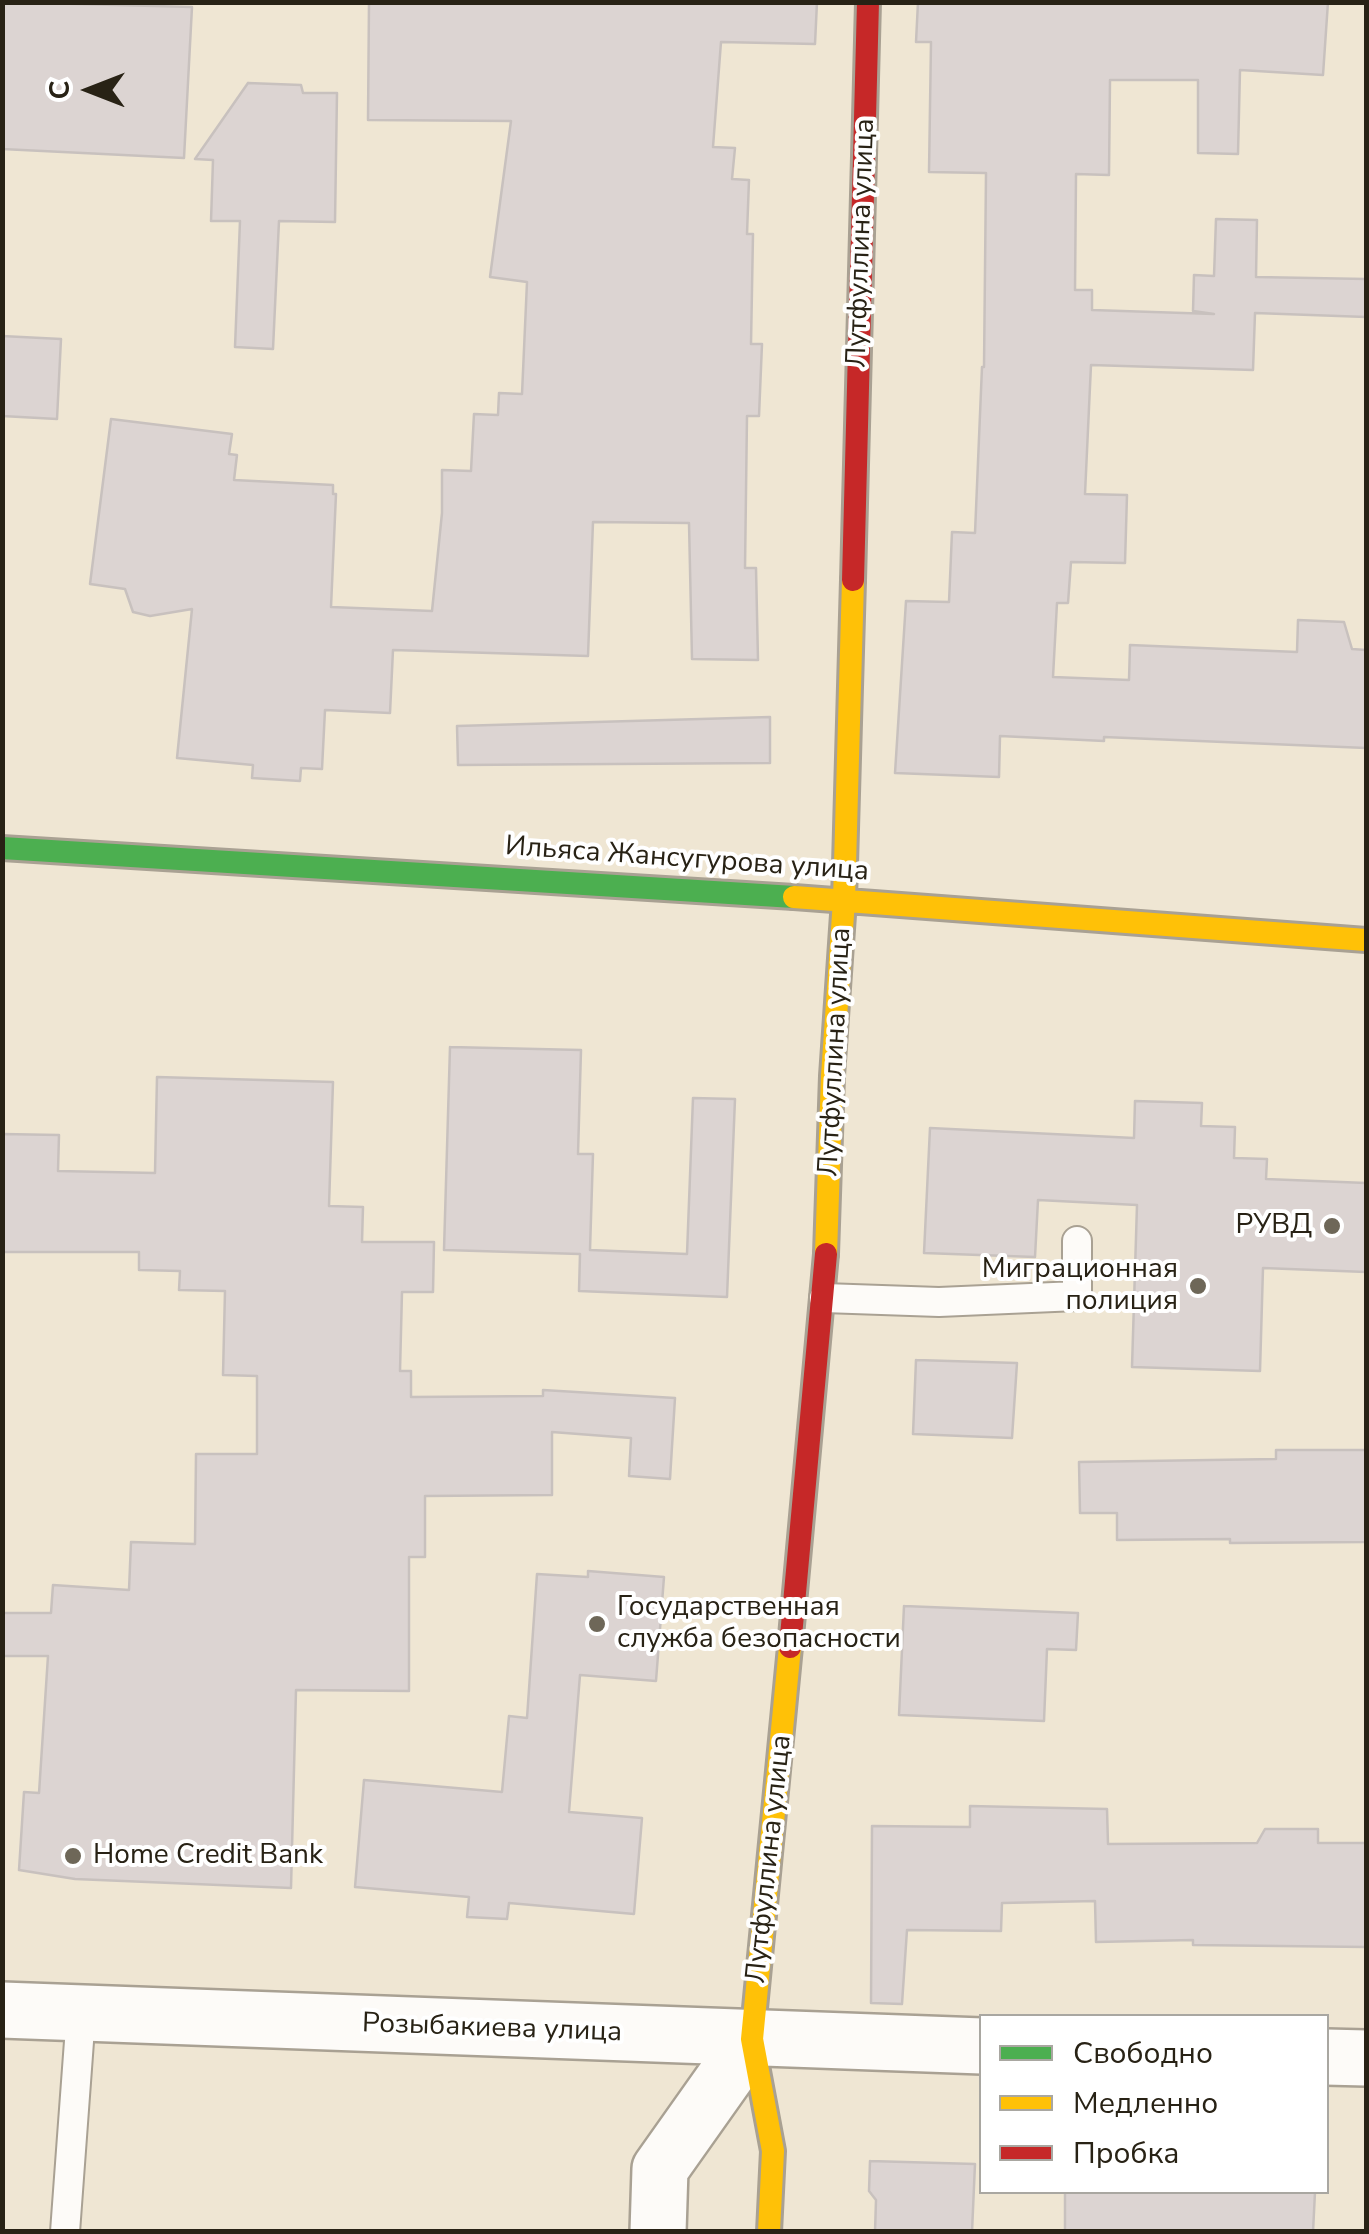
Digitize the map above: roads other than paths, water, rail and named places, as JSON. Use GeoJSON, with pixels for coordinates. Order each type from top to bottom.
{"type":"FeatureCollection","features":[{"type":"Feature","properties":{"kind":"street","name":"Лутфуллина улица"},"geometry":{"type":"LineString","coordinates":[[769,2232],[774,2151],[752,2038],[824,1298],[832,1076],[844,900],[868,2]]}},
{"type":"Feature","properties":{"kind":"street","name":"Ильяса Жансугурова улица"},"geometry":{"type":"LineString","coordinates":[[2,848],[844,900],[1366,940]]}},
{"type":"Feature","properties":{"kind":"street","name":"Розыбакиева улица"},"geometry":{"type":"LineString","coordinates":[[2,2010],[979,2046]]}},
{"type":"Feature","properties":{"kind":"street","name":"Лутфуллина улица"},"geometry":{"type":"LineString","coordinates":[[658,2232],[660,2169],[752,2038]]}},
{"type":"Feature","properties":{"kind":"street"},"geometry":{"type":"LineString","coordinates":[[1329,2057],[1366,2058]]}},
{"type":"Feature","properties":{"kind":"lane"},"geometry":{"type":"LineString","coordinates":[[824,1298],[939,1302],[1077,1296],[1077,1240]]}},
{"type":"Feature","properties":{"kind":"lane"},"geometry":{"type":"LineString","coordinates":[[66,2232],[82,2014]]}},
{"type":"Feature","properties":{"kind":"place","name":"РУВД"},"geometry":{"type":"Point","coordinates":[1332,1226]}},
{"type":"Feature","properties":{"kind":"place","name":"Миграционная полиция"},"geometry":{"type":"Point","coordinates":[1198,1286]}},
{"type":"Feature","properties":{"kind":"place","name":"Государственная служба безопасности"},"geometry":{"type":"Point","coordinates":[597,1624]}},
{"type":"Feature","properties":{"kind":"place","name":"Home Credit Bank"},"geometry":{"type":"Point","coordinates":[73,1856]}}]}
